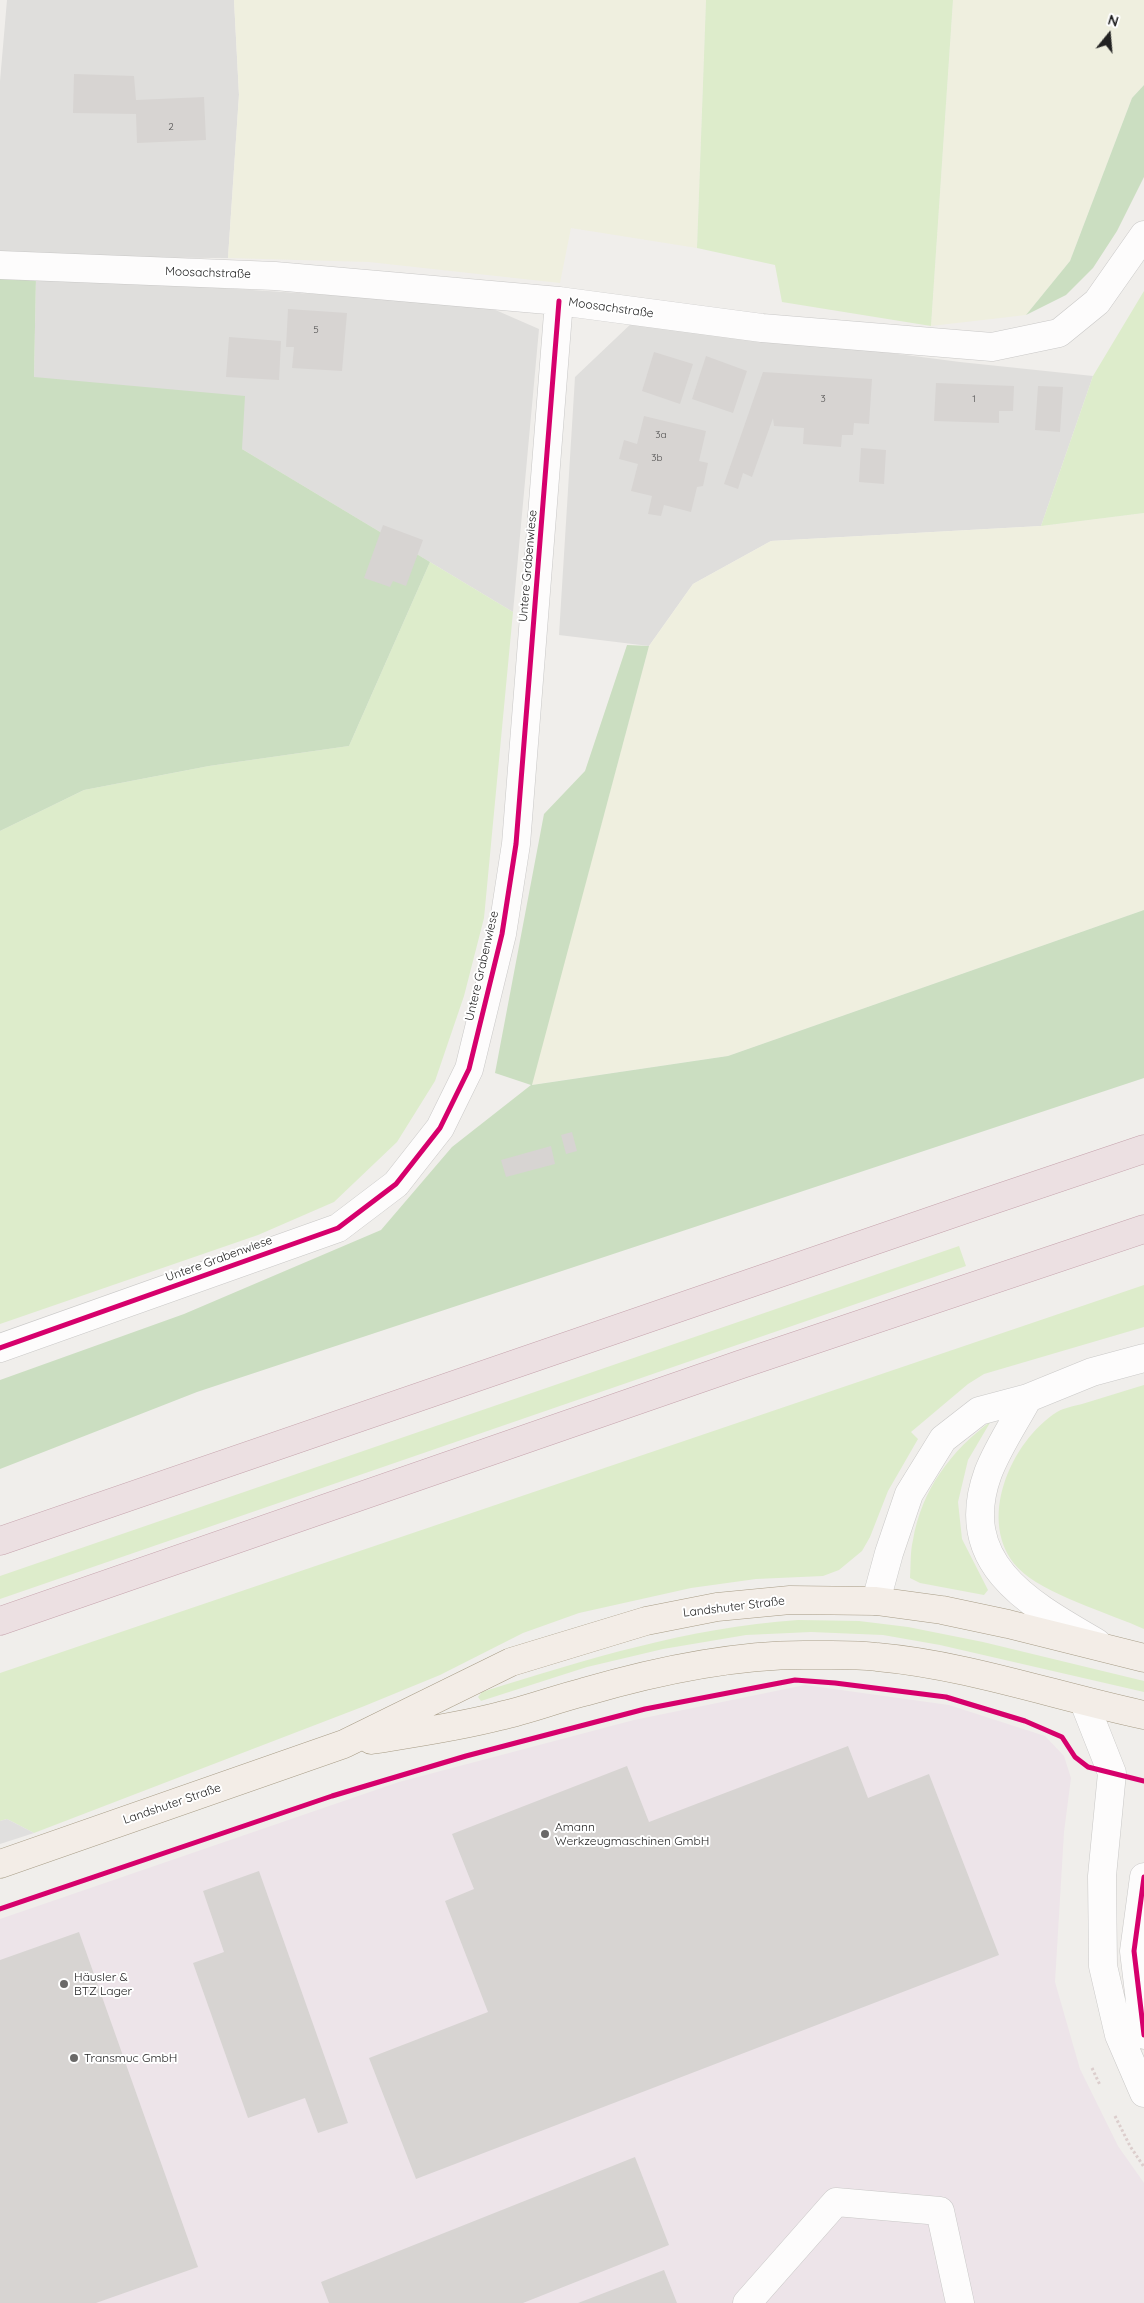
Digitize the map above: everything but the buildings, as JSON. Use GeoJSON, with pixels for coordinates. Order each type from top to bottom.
{"type":"FeatureCollection","features":[{"type":"Feature","properties":{"kind":"highway"},"geometry":{"type":"LineString","coordinates":[[0,1541],[954,1213],[1144,1150]]}},
{"type":"Feature","properties":{"kind":"highway"},"geometry":{"type":"LineString","coordinates":[[0,1621],[739,1365],[1144,1229]]}},
{"type":"Feature","properties":{"kind":"main road","name":"Landshuter Straße"},"geometry":{"type":"LineString","coordinates":[[0,1864],[344,1744],[511,1662],[646,1620],[717,1607],[790,1600],[876,1601],[942,1610],[1144,1658]]}},
{"type":"Feature","properties":{"kind":"main road","name":"Landshuter Straße"},"geometry":{"type":"LineString","coordinates":[[344,1744],[439,1730],[502,1716],[585,1691],[667,1671],[749,1658],[808,1654],[877,1656],[954,1669],[1144,1715]]}},
{"type":"Feature","properties":{"kind":"street","name":"Moosachstraße"},"geometry":{"type":"LineString","coordinates":[[0,265],[275,276],[559,302],[762,328],[992,348],[1059,332],[1097,302],[1144,235]]}},
{"type":"Feature","properties":{"kind":"street","name":"Untere Grabenwiese"},"geometry":{"type":"LineString","coordinates":[[0,1348],[338,1228],[396,1184],[440,1128],[469,1069],[502,934],[516,844],[559,302]]}},
{"type":"Feature","properties":{"kind":"street"},"geometry":{"type":"LineString","coordinates":[[876,1601],[889,1553],[909,1494],[943,1439],[979,1411],[1028,1398],[1092,1372],[1144,1358]]}},
{"type":"Feature","properties":{"kind":"street"},"geometry":{"type":"LineString","coordinates":[[1028,1398],[989,1472],[980,1503],[983,1541],[1002,1576],[1044,1612],[1108,1648]]}},
{"type":"Feature","properties":{"kind":"street"},"geometry":{"type":"LineString","coordinates":[[1084,1702],[1112,1773],[1102,1876],[1103,1966],[1119,2035],[1144,2093]]}},
{"type":"Feature","properties":{"kind":"street"},"geometry":{"type":"LineString","coordinates":[[1144,1877],[1134,1951],[1144,2035]]}},
{"type":"Feature","properties":{"kind":"street"},"geometry":{"type":"LineString","coordinates":[[747,2303],[836,2202],[940,2211],[960,2303]]}},
{"type":"Feature","properties":{"kind":"shaded area"},"geometry":{"type":"Polygon","coordinates":[[[7,0],[234,0],[239,95],[228,258],[0,257],[0,81],[7,0]]]}},
{"type":"Feature","properties":{"kind":"shaded area"},"geometry":{"type":"Polygon","coordinates":[[[36,276],[484,305],[539,329],[513,612],[242,449],[34,378],[36,276]]]}},
{"type":"Feature","properties":{"kind":"shaded area"},"geometry":{"type":"Polygon","coordinates":[[[635,320],[960,362],[1093,376],[1041,526],[771,541],[693,584],[649,646],[559,635],[575,377],[635,320]]]}},
{"type":"Feature","properties":{"kind":"shaded area"},"geometry":{"type":"Polygon","coordinates":[[[805,1685],[949,1705],[1045,1736],[1064,1756],[1071,1778],[1064,1832],[1055,1982],[1080,2069],[1118,2146],[1144,2183],[1144,2303],[0,2303],[0,1919],[399,1782],[634,1720],[805,1685]]]}},
{"type":"Feature","properties":{"kind":"shaded area"},"geometry":{"type":"Polygon","coordinates":[[[7,1819],[34,1833],[0,1844],[0,1821],[7,1819]]]}},
{"type":"Feature","properties":{"kind":"green space"},"geometry":{"type":"Polygon","coordinates":[[[234,0],[706,0],[697,248],[571,228],[560,283],[369,262],[228,258],[239,95],[234,0]]]}},
{"type":"Feature","properties":{"kind":"green space"},"geometry":{"type":"Polygon","coordinates":[[[706,0],[953,0],[931,326],[782,302],[775,265],[697,248],[706,0]]]}},
{"type":"Feature","properties":{"kind":"green space"},"geometry":{"type":"Polygon","coordinates":[[[953,0],[1144,0],[1144,85],[1132,98],[1070,261],[1026,315],[931,326],[953,0]]]}},
{"type":"Feature","properties":{"kind":"green space"},"geometry":{"type":"Polygon","coordinates":[[[1144,85],[1144,177],[1117,231],[1093,268],[1066,295],[1026,315],[1070,261],[1132,98],[1144,85]]]}},
{"type":"Feature","properties":{"kind":"green space"},"geometry":{"type":"Polygon","coordinates":[[[0,273],[36,276],[34,377],[245,396],[242,449],[430,562],[349,746],[209,766],[84,790],[0,831],[0,273]]]}},
{"type":"Feature","properties":{"kind":"green space"},"geometry":{"type":"Polygon","coordinates":[[[1144,291],[1144,513],[1041,526],[1093,376],[1144,291]]]}},
{"type":"Feature","properties":{"kind":"green space"},"geometry":{"type":"Polygon","coordinates":[[[1144,513],[1144,910],[728,1056],[531,1085],[649,646],[693,584],[771,541],[1041,526],[1144,513]]]}},
{"type":"Feature","properties":{"kind":"green space"},"geometry":{"type":"Polygon","coordinates":[[[430,562],[513,612],[484,918],[464,996],[435,1081],[397,1142],[334,1202],[258,1235],[0,1324],[0,831],[84,790],[209,766],[349,746],[430,562]]]}},
{"type":"Feature","properties":{"kind":"green space"},"geometry":{"type":"Polygon","coordinates":[[[627,645],[649,646],[532,1085],[728,1056],[1144,910],[1144,1078],[197,1392],[0,1469],[0,1380],[184,1314],[381,1230],[452,1147],[531,1085],[495,1073],[544,814],[585,771],[627,645]]]}},
{"type":"Feature","properties":{"kind":"green space"},"geometry":{"type":"Polygon","coordinates":[[[959,1246],[966,1266],[0,1599],[0,1576],[959,1246]]]}},
{"type":"Feature","properties":{"kind":"green space"},"geometry":{"type":"Polygon","coordinates":[[[1144,1285],[1144,1327],[984,1374],[968,1384],[911,1432],[918,1439],[888,1491],[870,1537],[862,1551],[839,1570],[823,1576],[756,1579],[691,1588],[579,1613],[523,1633],[440,1675],[362,1707],[34,1833],[7,1819],[0,1821],[0,1673],[1144,1285]]]}},
{"type":"Feature","properties":{"kind":"green space"},"geometry":{"type":"Polygon","coordinates":[[[1144,1385],[1144,1629],[1060,1595],[1029,1577],[1018,1568],[1005,1549],[999,1528],[999,1506],[1004,1484],[1013,1462],[1025,1442],[1040,1425],[1063,1409],[1144,1385]]]}},
{"type":"Feature","properties":{"kind":"green space"},"geometry":{"type":"Polygon","coordinates":[[[991,1421],[968,1460],[958,1502],[962,1539],[988,1590],[984,1595],[920,1583],[910,1578],[911,1549],[923,1504],[940,1473],[951,1458],[991,1421]]]}},
{"type":"Feature","properties":{"kind":"green space"},"geometry":{"type":"Polygon","coordinates":[[[798,1620],[859,1621],[908,1627],[983,1642],[1144,1681],[1144,1692],[940,1645],[883,1635],[811,1632],[746,1635],[663,1649],[587,1667],[481,1701],[478,1697],[482,1692],[638,1647],[716,1630],[798,1620]]]}},
{"type":"Feature","properties":{"kind":"cycle path"},"geometry":{"type":"LineString","coordinates":[[0,1348],[338,1228],[396,1184],[440,1128],[469,1069],[502,934],[516,844],[559,301]]}},
{"type":"Feature","properties":{"kind":"cycle path"},"geometry":{"type":"LineString","coordinates":[[0,1909],[332,1796],[466,1756],[645,1709],[795,1680],[946,1697],[1025,1721],[1062,1737],[1075,1757],[1088,1767],[1144,1781]]}},
{"type":"Feature","properties":{"kind":"cycle path"},"geometry":{"type":"LineString","coordinates":[[1144,1877],[1134,1951],[1144,2035]]}},
{"type":"Feature","properties":{"kind":"place","name":"Amann Werkzeugmaschinen GmbH"},"geometry":{"type":"Point","coordinates":[545,1834]}},
{"type":"Feature","properties":{"kind":"place","name":"Häusler & BTZ Lager"},"geometry":{"type":"Point","coordinates":[64,1984]}},
{"type":"Feature","properties":{"kind":"place","name":"Transmuc GmbH"},"geometry":{"type":"Point","coordinates":[74,2058]}}]}
